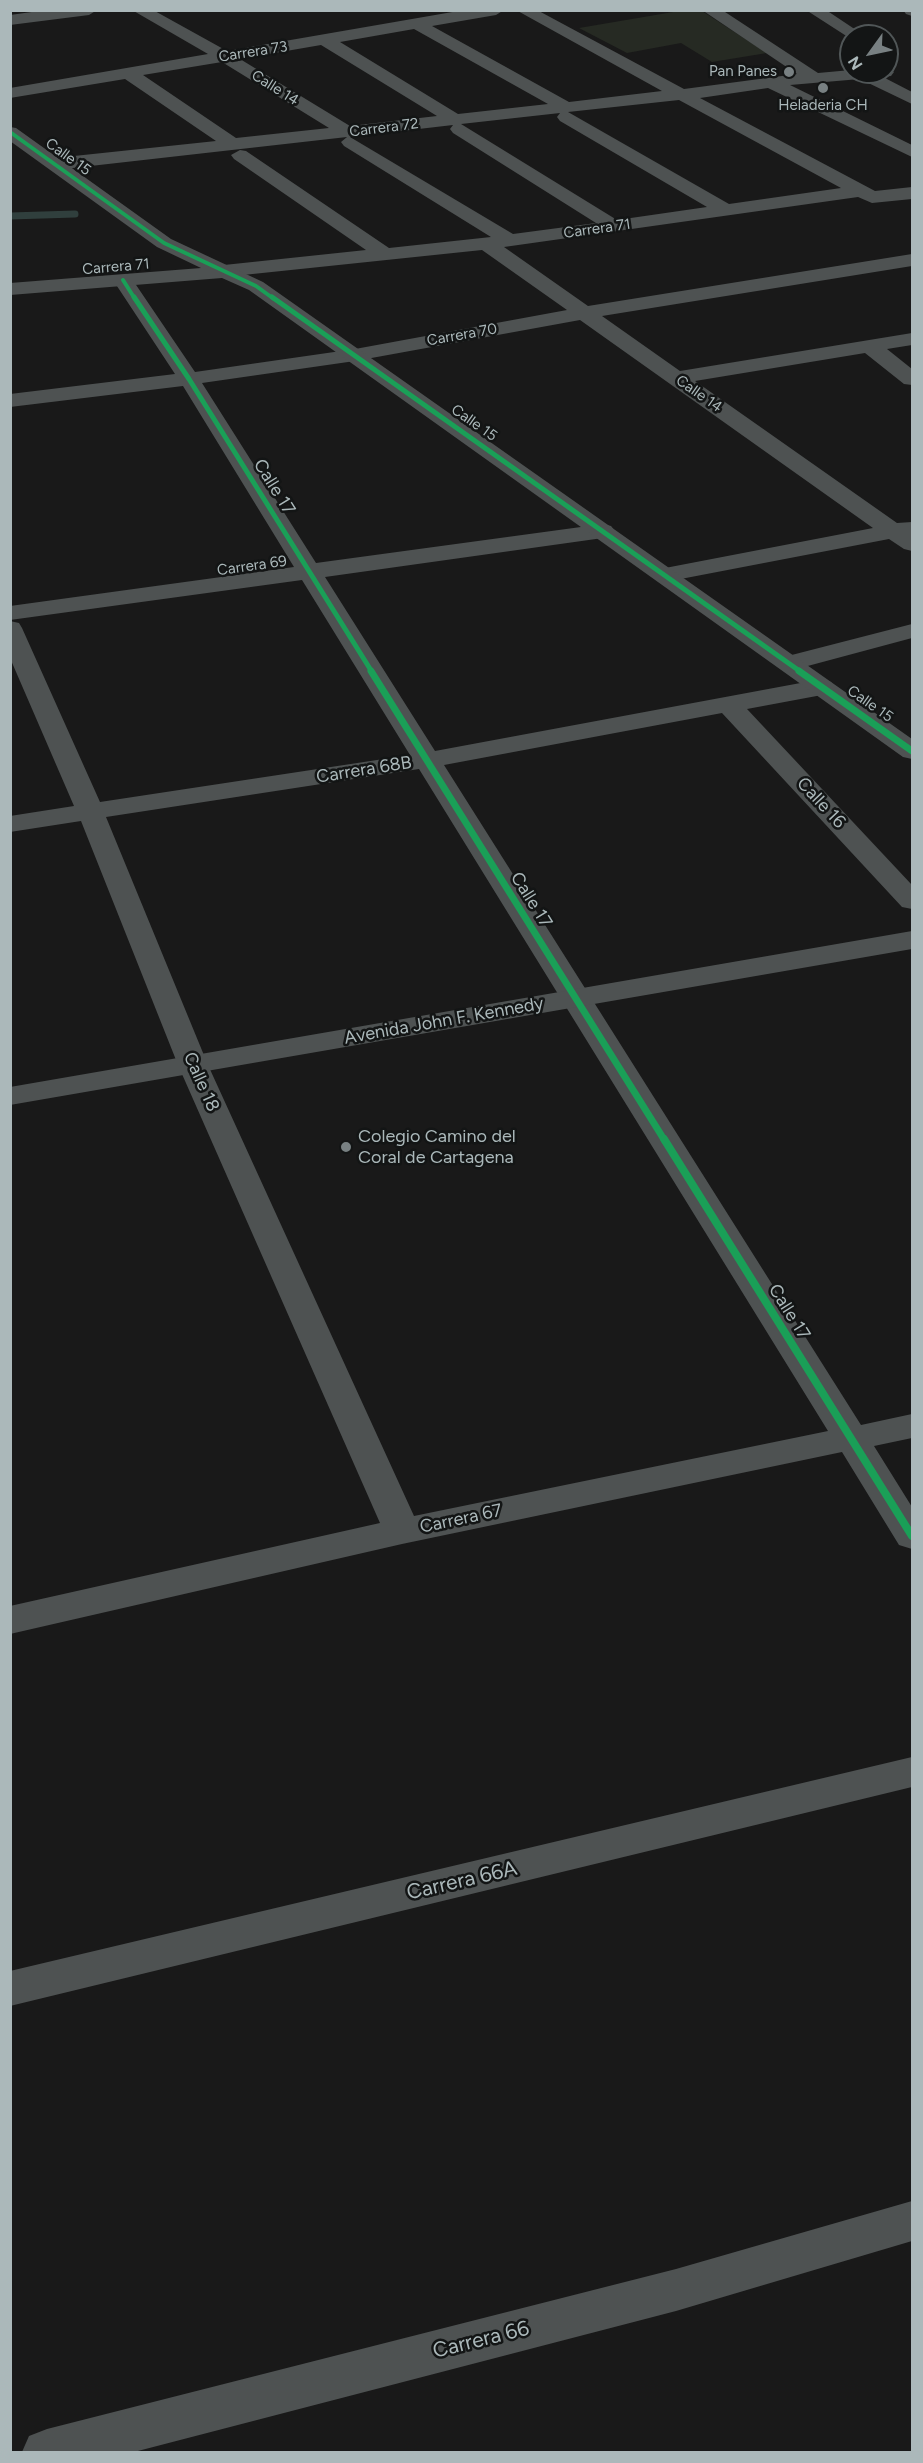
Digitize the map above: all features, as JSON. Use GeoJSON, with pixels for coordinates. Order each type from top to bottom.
{"type":"FeatureCollection","features":[{"type":"Feature","properties":{"kind":"street"},"geometry":{"type":"LineString","coordinates":[[10,20],[89,10]]}},
{"type":"Feature","properties":{"kind":"street","name":"Calle 14"},"geometry":{"type":"LineString","coordinates":[[140,10],[224,56],[510,241]]}},
{"type":"Feature","properties":{"kind":"street","name":"Carrera 73"},"geometry":{"type":"LineString","coordinates":[[10,93],[496,10]]}},
{"type":"Feature","properties":{"kind":"street"},"geometry":{"type":"LineString","coordinates":[[524,10],[866,194]]}},
{"type":"Feature","properties":{"kind":"street"},"geometry":{"type":"LineString","coordinates":[[710,10],[813,77]]}},
{"type":"Feature","properties":{"kind":"street"},"geometry":{"type":"LineString","coordinates":[[814,10],[839,25]]}},
{"type":"Feature","properties":{"kind":"street"},"geometry":{"type":"LineString","coordinates":[[417,24],[567,112],[728,211]]}},
{"type":"Feature","properties":{"kind":"street"},"geometry":{"type":"LineString","coordinates":[[325,40],[616,227]]}},
{"type":"Feature","properties":{"kind":"street"},"geometry":{"type":"LineString","coordinates":[[128,73],[387,256]]}},
{"type":"Feature","properties":{"kind":"street","name":"Carrera 72"},"geometry":{"type":"LineString","coordinates":[[62,169],[567,112],[839,74]]}},
{"type":"Feature","properties":{"kind":"street"},"geometry":{"type":"LineString","coordinates":[[770,82],[912,152]]}},
{"type":"Feature","properties":{"kind":"street"},"geometry":{"type":"LineString","coordinates":[[883,84],[912,99]]}},
{"type":"Feature","properties":{"kind":"street","name":"Calle 15"},"geometry":{"type":"LineString","coordinates":[[10,132],[164,243],[256,286],[912,751]]}},
{"type":"Feature","properties":{"kind":"street","name":"Carrera 71"},"geometry":{"type":"LineString","coordinates":[[10,289],[387,256],[866,194],[912,193]]}},
{"type":"Feature","properties":{"kind":"street","name":"Calle 14"},"geometry":{"type":"LineString","coordinates":[[486,244],[906,534]]}},
{"type":"Feature","properties":{"kind":"street","name":"Carrera 70"},"geometry":{"type":"LineString","coordinates":[[10,401],[189,379],[355,355],[584,313],[912,260]]}},
{"type":"Feature","properties":{"kind":"street","name":"Calle 17"},"geometry":{"type":"LineString","coordinates":[[123,280],[189,379],[912,1536]]}},
{"type":"Feature","properties":{"kind":"street"},"geometry":{"type":"LineString","coordinates":[[677,378],[912,339]]}},
{"type":"Feature","properties":{"kind":"street"},"geometry":{"type":"LineString","coordinates":[[869,346],[912,379]]}},
{"type":"Feature","properties":{"kind":"street","name":"Carrera 69"},"geometry":{"type":"LineString","coordinates":[[10,613],[603,531]]}},
{"type":"Feature","properties":{"kind":"street"},"geometry":{"type":"LineString","coordinates":[[665,575],[906,534]]}},
{"type":"Feature","properties":{"kind":"street","name":"Calle 18"},"geometry":{"type":"LineString","coordinates":[[10,628],[91,813],[194,1065],[402,1531]]}},
{"type":"Feature","properties":{"kind":"street"},"geometry":{"type":"LineString","coordinates":[[789,663],[912,631]]}},
{"type":"Feature","properties":{"kind":"street","name":"Carrera 68B"},"geometry":{"type":"LineString","coordinates":[[10,824],[427,760],[822,687]]}},
{"type":"Feature","properties":{"kind":"street","name":"Calle 16"},"geometry":{"type":"LineString","coordinates":[[729,705],[912,901]]}},
{"type":"Feature","properties":{"kind":"street","name":"Avenida John F. Kennedy"},"geometry":{"type":"LineString","coordinates":[[10,1096],[912,940]]}},
{"type":"Feature","properties":{"kind":"street","name":"Carrera 67"},"geometry":{"type":"LineString","coordinates":[[10,1620],[402,1531],[912,1426]]}},
{"type":"Feature","properties":{"kind":"street","name":"Carrera 66A"},"geometry":{"type":"LineString","coordinates":[[10,1989],[912,1772]]}},
{"type":"Feature","properties":{"kind":"street","name":"Carrera 66"},"geometry":{"type":"LineString","coordinates":[[47,2452],[676,2290],[912,2221]]}},
{"type":"Feature","properties":{"kind":"shaded area"},"geometry":{"type":"Polygon","coordinates":[[[679,11],[702,11],[767,53],[712,62],[681,43],[627,53],[579,28],[679,11]]]}},
{"type":"Feature","properties":{"kind":"waterway"},"geometry":{"type":"LineString","coordinates":[[10,216],[75,214]]}},
{"type":"Feature","properties":{"kind":"cycle path"},"geometry":{"type":"LineString","coordinates":[[10,132],[164,243],[256,286],[912,751]]}},
{"type":"Feature","properties":{"kind":"cycle path"},"geometry":{"type":"LineString","coordinates":[[123,280],[189,379],[912,1536]]}},
{"type":"Feature","properties":{"kind":"place","name":"Pan Panes"},"geometry":{"type":"Point","coordinates":[789,72]}},
{"type":"Feature","properties":{"kind":"place","name":"Heladeria CH"},"geometry":{"type":"Point","coordinates":[823,88]}},
{"type":"Feature","properties":{"kind":"place","name":"Colegio Camino del Coral de Cartagena"},"geometry":{"type":"Point","coordinates":[346,1147]}}]}
